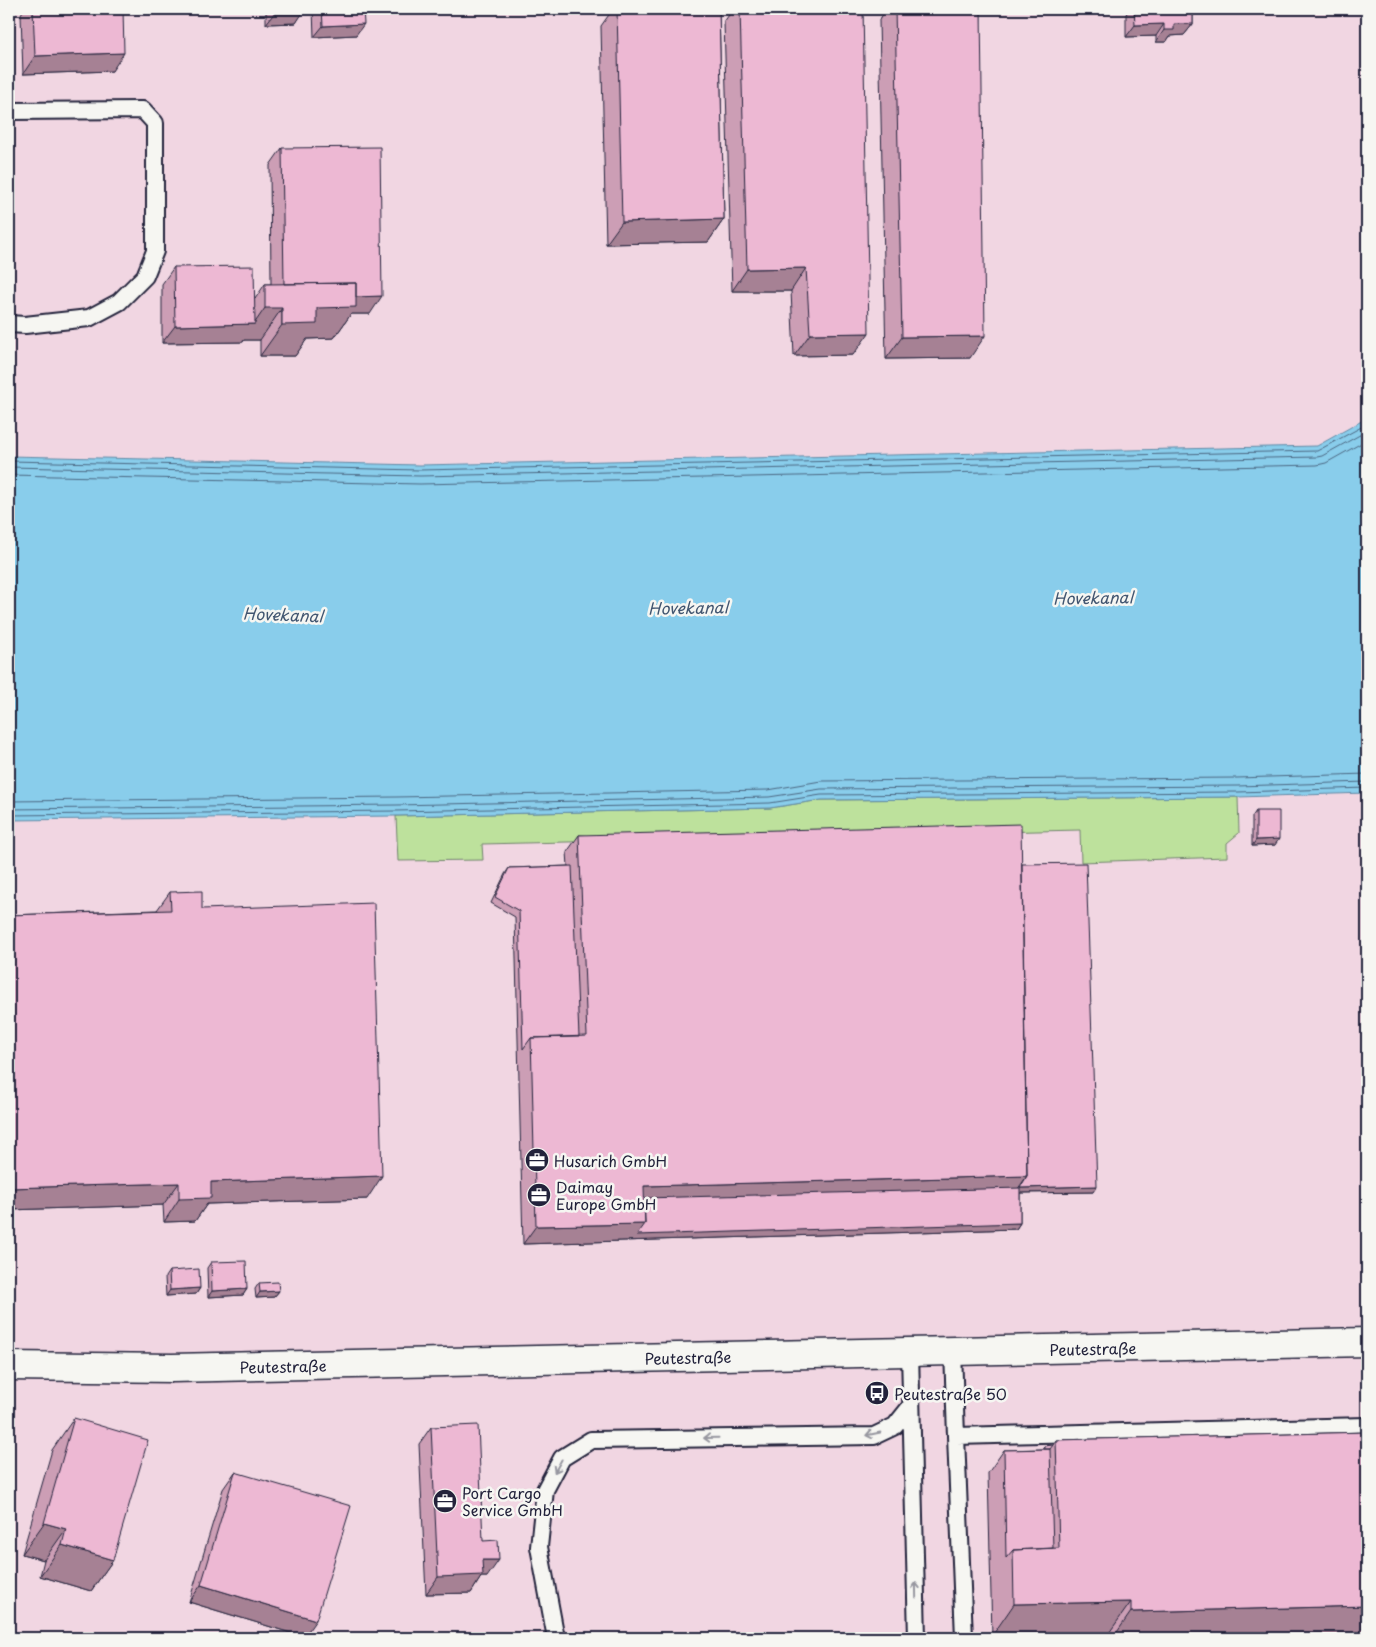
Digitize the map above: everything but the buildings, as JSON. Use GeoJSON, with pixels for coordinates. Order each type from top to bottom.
{"type":"FeatureCollection","features":[{"type":"Feature","properties":{"kind":"street","name":"Peutestraße"},"geometry":{"type":"LineString","coordinates":[[9,1366],[172,1368],[1367,1342]]}},
{"type":"Feature","properties":{"kind":"lane"},"geometry":{"type":"LineString","coordinates":[[9,111],[143,110],[155,122],[156,165],[155,251],[145,276],[119,302],[89,318],[25,325],[9,324]]}},
{"type":"Feature","properties":{"kind":"lane"},"geometry":{"type":"LineString","coordinates":[[954,1351],[964,1638]]}},
{"type":"Feature","properties":{"kind":"lane"},"geometry":{"type":"LineString","coordinates":[[910,1352],[917,1638]]}},
{"type":"Feature","properties":{"kind":"lane"},"geometry":{"type":"LineString","coordinates":[[556,1638],[539,1547],[545,1490],[562,1458],[591,1440],[874,1436],[895,1426],[911,1406]]}},
{"type":"Feature","properties":{"kind":"lane"},"geometry":{"type":"LineString","coordinates":[[956,1436],[1367,1426]]}},
{"type":"Feature","properties":{"kind":"shaded area"},"geometry":{"type":"Polygon","coordinates":[[[9,9],[1367,9],[1367,418],[1317,446],[420,465],[9,456],[9,9]]]}},
{"type":"Feature","properties":{"kind":"shaded area"},"geometry":{"type":"Polygon","coordinates":[[[1367,793],[1367,1638],[9,1638],[9,820],[396,816],[398,861],[483,860],[482,844],[1080,830],[1082,862],[1227,857],[1227,843],[1239,833],[1238,797],[1367,793]]]}},
{"type":"Feature","properties":{"kind":"green space"},"geometry":{"type":"Polygon","coordinates":[[[1238,797],[1239,833],[1227,843],[1227,857],[1081,862],[1080,830],[482,844],[483,860],[398,861],[396,816],[770,808],[821,800],[1238,797]]]}},
{"type":"Feature","properties":{"kind":"water","name":"Hovekanal"},"geometry":{"type":"Polygon","coordinates":[[[1367,418],[1367,793],[1238,797],[821,800],[770,808],[396,816],[9,820],[9,456],[420,465],[1317,446],[1367,418]]]}},
{"type":"Feature","properties":{"kind":"place","name":"Husarich GmbH"},"geometry":{"type":"Point","coordinates":[537,1160]}},
{"type":"Feature","properties":{"kind":"place","name":"Daimay Europe GmbH"},"geometry":{"type":"Point","coordinates":[539,1195]}},
{"type":"Feature","properties":{"kind":"place","name":"Peutestraße 50"},"geometry":{"type":"Point","coordinates":[877,1393]}},
{"type":"Feature","properties":{"kind":"place","name":"Port Cargo Service GmbH"},"geometry":{"type":"Point","coordinates":[445,1501]}}]}
